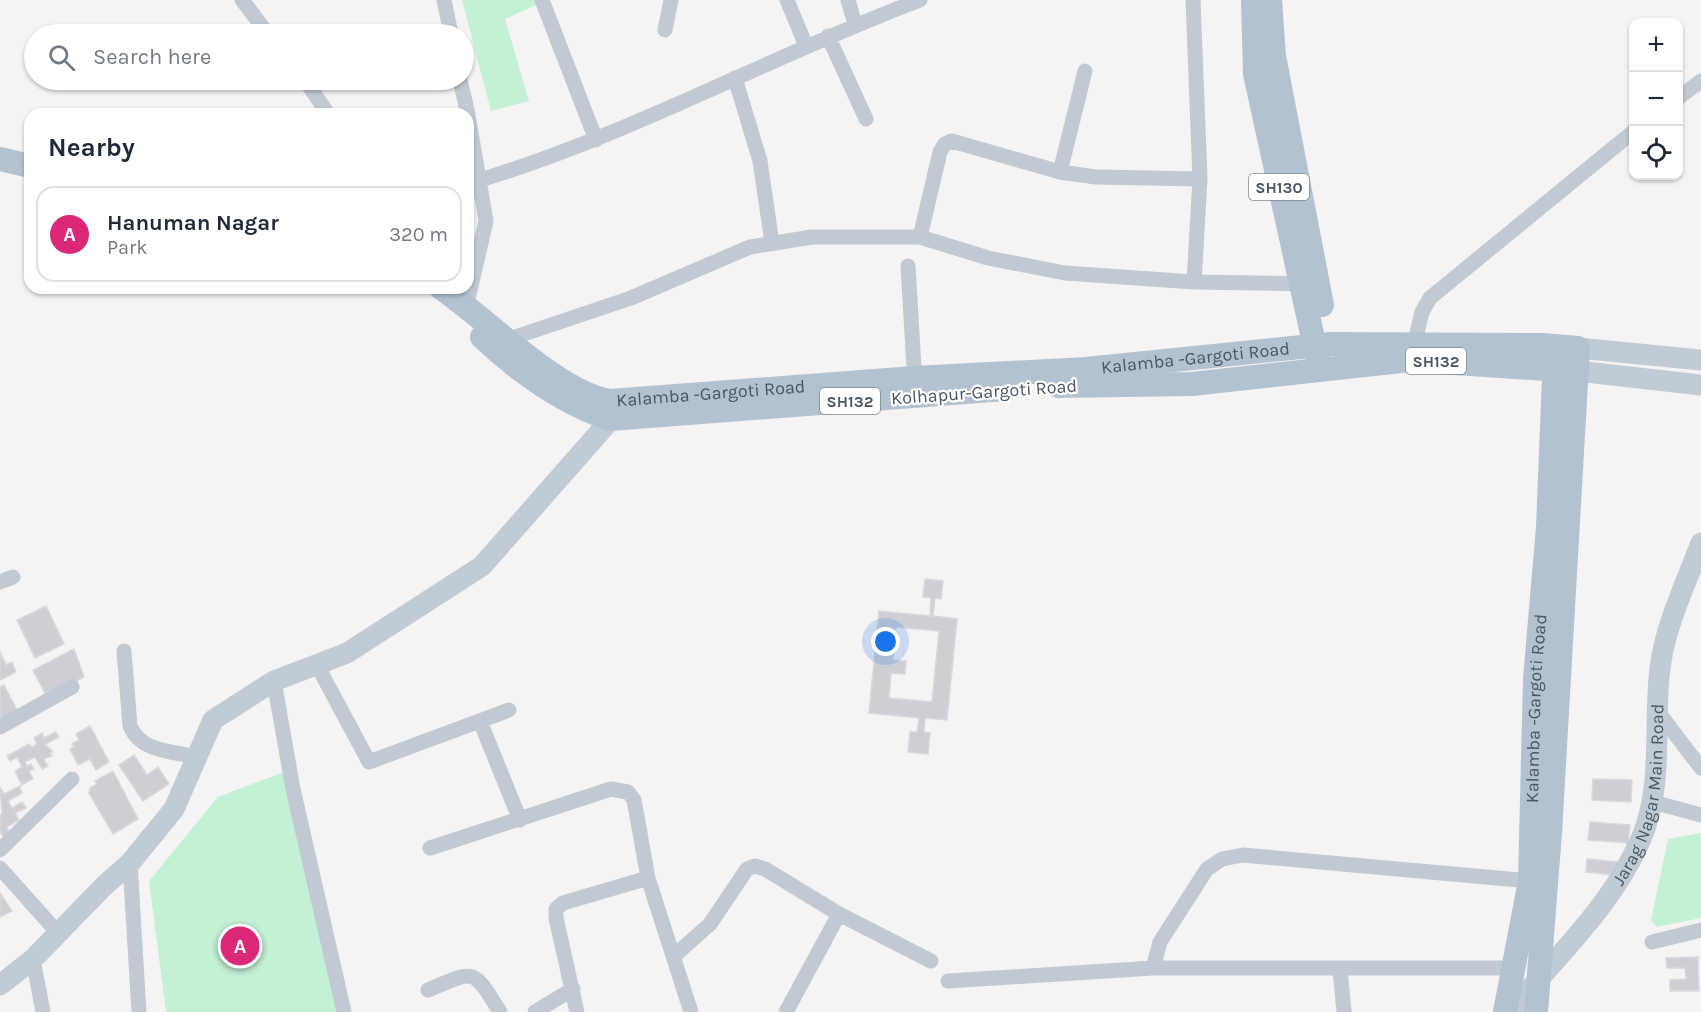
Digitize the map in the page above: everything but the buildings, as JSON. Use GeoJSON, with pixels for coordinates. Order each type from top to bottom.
{"type":"FeatureCollection","features":[{"type":"Feature","properties":{"kind":"main road","name":"SH130"},"geometry":{"type":"LineString","coordinates":[[1253,0],[1255,74],[1329,370]]}},
{"type":"Feature","properties":{"kind":"main road","name":"SH130"},"geometry":{"type":"LineString","coordinates":[[1270,0],[1274,56],[1308,284]]}},
{"type":"Feature","properties":{"kind":"main road"},"geometry":{"type":"LineString","coordinates":[[0,159],[24,165]]}},
{"type":"Feature","properties":{"kind":"main road"},"geometry":{"type":"LineString","coordinates":[[0,174],[24,180]]}},
{"type":"Feature","properties":{"kind":"main road","name":"Kolhapur-Gargoti Road"},"geometry":{"type":"LineString","coordinates":[[433,294],[465,312],[515,368],[594,414],[610,419],[915,387],[1192,384],[1329,370],[1412,352]]}},
{"type":"Feature","properties":{"kind":"main road","name":"Kalamba -Gargoti Road"},"geometry":{"type":"LineString","coordinates":[[447,294],[465,312],[580,391],[598,399],[629,400],[915,387],[1323,345],[1412,352],[1566,358],[1535,679],[1530,880],[1505,1012]]}},
{"type":"Feature","properties":{"kind":"main road"},"geometry":{"type":"LineString","coordinates":[[1536,1012],[1551,833],[1566,358]]}},
{"type":"Feature","properties":{"kind":"street"},"geometry":{"type":"LineString","coordinates":[[242,0],[260,24]]}},
{"type":"Feature","properties":{"kind":"street"},"geometry":{"type":"LineString","coordinates":[[444,0],[449,24]]}},
{"type":"Feature","properties":{"kind":"street"},"geometry":{"type":"LineString","coordinates":[[542,0],[596,140]]}},
{"type":"Feature","properties":{"kind":"street"},"geometry":{"type":"LineString","coordinates":[[665,30],[671,0]]}},
{"type":"Feature","properties":{"kind":"street"},"geometry":{"type":"LineString","coordinates":[[787,0],[806,46]]}},
{"type":"Feature","properties":{"kind":"street"},"geometry":{"type":"LineString","coordinates":[[848,0],[855,24]]}},
{"type":"Feature","properties":{"kind":"street"},"geometry":{"type":"LineString","coordinates":[[480,180],[596,140],[855,24],[920,0]]}},
{"type":"Feature","properties":{"kind":"street"},"geometry":{"type":"LineString","coordinates":[[1193,0],[1200,178],[1194,282]]}},
{"type":"Feature","properties":{"kind":"street"},"geometry":{"type":"LineString","coordinates":[[828,36],[866,119]]}},
{"type":"Feature","properties":{"kind":"street"},"geometry":{"type":"LineString","coordinates":[[1059,172],[1085,71]]}},
{"type":"Feature","properties":{"kind":"street"},"geometry":{"type":"LineString","coordinates":[[735,78],[760,161],[772,243]]}},
{"type":"Feature","properties":{"kind":"street"},"geometry":{"type":"LineString","coordinates":[[1683,94],[1701,81]]}},
{"type":"Feature","properties":{"kind":"street"},"geometry":{"type":"LineString","coordinates":[[311,90],[324,108]]}},
{"type":"Feature","properties":{"kind":"street"},"geometry":{"type":"LineString","coordinates":[[462,90],[466,108]]}},
{"type":"Feature","properties":{"kind":"street"},"geometry":{"type":"LineString","coordinates":[[1412,352],[1422,312],[1430,298],[1629,136]]}},
{"type":"Feature","properties":{"kind":"street"},"geometry":{"type":"LineString","coordinates":[[920,237],[940,152],[945,144],[952,141],[1059,172],[1096,177],[1200,178]]}},
{"type":"Feature","properties":{"kind":"street"},"geometry":{"type":"LineString","coordinates":[[474,148],[480,180],[485,234],[474,277]]}},
{"type":"Feature","properties":{"kind":"street"},"geometry":{"type":"LineString","coordinates":[[506,340],[631,298],[750,246],[812,237],[920,237],[988,258],[1065,273],[1194,282],[1308,284]]}},
{"type":"Feature","properties":{"kind":"street"},"geometry":{"type":"LineString","coordinates":[[908,266],[915,387]]}},
{"type":"Feature","properties":{"kind":"street"},"geometry":{"type":"LineString","coordinates":[[465,312],[470,294]]}},
{"type":"Feature","properties":{"kind":"street","name":"Kalamba -Gargoti Road"},"geometry":{"type":"LineString","coordinates":[[1566,358],[1701,360]]}},
{"type":"Feature","properties":{"kind":"street","name":"Kalamba -Gargoti Road"},"geometry":{"type":"LineString","coordinates":[[1566,358],[1701,385]]}},
{"type":"Feature","properties":{"kind":"street"},"geometry":{"type":"LineString","coordinates":[[0,985],[33,959],[130,863],[174,809],[213,720],[274,681],[347,653],[482,566],[629,400]]}},
{"type":"Feature","properties":{"kind":"street","name":"Jarag Nagar Main Road"},"geometry":{"type":"LineString","coordinates":[[1510,1012],[1598,912],[1641,840],[1653,802],[1660,666],[1667,635],[1701,543]]}},
{"type":"Feature","properties":{"kind":"street"},"geometry":{"type":"LineString","coordinates":[[124,651],[130,726],[134,736],[142,744],[197,757]]}},
{"type":"Feature","properties":{"kind":"street"},"geometry":{"type":"LineString","coordinates":[[317,665],[369,762],[509,710]]}},
{"type":"Feature","properties":{"kind":"street"},"geometry":{"type":"LineString","coordinates":[[274,681],[293,789],[344,1012]]}},
{"type":"Feature","properties":{"kind":"street"},"geometry":{"type":"LineString","coordinates":[[0,727],[72,687]]}},
{"type":"Feature","properties":{"kind":"street"},"geometry":{"type":"LineString","coordinates":[[1656,709],[1696,751],[1701,768]]}},
{"type":"Feature","properties":{"kind":"street"},"geometry":{"type":"LineString","coordinates":[[480,721],[520,820]]}},
{"type":"Feature","properties":{"kind":"street"},"geometry":{"type":"LineString","coordinates":[[0,850],[72,779]]}},
{"type":"Feature","properties":{"kind":"street"},"geometry":{"type":"LineString","coordinates":[[430,848],[611,789],[628,792],[634,800],[648,878],[691,1012]]}},
{"type":"Feature","properties":{"kind":"street"},"geometry":{"type":"LineString","coordinates":[[1653,802],[1701,815]]}},
{"type":"Feature","properties":{"kind":"street"},"geometry":{"type":"LineString","coordinates":[[1153,968],[1160,942],[1207,869],[1222,859],[1243,855],[1530,880]]}},
{"type":"Feature","properties":{"kind":"street"},"geometry":{"type":"LineString","coordinates":[[130,863],[139,1012]]}},
{"type":"Feature","properties":{"kind":"street"},"geometry":{"type":"LineString","coordinates":[[674,956],[710,924],[747,869],[755,866],[765,869],[839,914],[931,961]]}},
{"type":"Feature","properties":{"kind":"street"},"geometry":{"type":"LineString","coordinates":[[0,868],[58,933]]}},
{"type":"Feature","properties":{"kind":"street"},"geometry":{"type":"LineString","coordinates":[[577,1012],[556,909],[563,903],[648,878]]}},
{"type":"Feature","properties":{"kind":"street"},"geometry":{"type":"LineString","coordinates":[[786,1012],[839,914]]}},
{"type":"Feature","properties":{"kind":"street"},"geometry":{"type":"LineString","coordinates":[[1652,942],[1701,930]]}},
{"type":"Feature","properties":{"kind":"street"},"geometry":{"type":"LineString","coordinates":[[33,959],[43,1012]]}},
{"type":"Feature","properties":{"kind":"street"},"geometry":{"type":"LineString","coordinates":[[948,981],[1153,968],[1513,968]]}},
{"type":"Feature","properties":{"kind":"street"},"geometry":{"type":"LineString","coordinates":[[1340,969],[1344,1012]]}},
{"type":"Feature","properties":{"kind":"street"},"geometry":{"type":"LineString","coordinates":[[428,990],[465,975],[473,976],[481,981],[500,1012]]}},
{"type":"Feature","properties":{"kind":"street"},"geometry":{"type":"LineString","coordinates":[[535,1012],[573,989]]}},
{"type":"Feature","properties":{"kind":"green space"},"geometry":{"type":"Polygon","coordinates":[[[462,0],[536,0],[538,4],[505,19],[529,101],[491,111],[474,46],[474,24],[468,24],[462,0]]]}},
{"type":"Feature","properties":{"kind":"green space"},"geometry":{"type":"Polygon","coordinates":[[[284,772],[338,1012],[166,1012],[149,881],[218,797],[284,772]]]}},
{"type":"Feature","properties":{"kind":"green space"},"geometry":{"type":"Polygon","coordinates":[[[1701,833],[1701,918],[1657,927],[1651,920],[1668,839],[1701,833]]]}},
{"type":"Feature","properties":{"kind":"place","name":"Hanuman Nagar"},"geometry":{"type":"Point","coordinates":[240,946]}}]}
